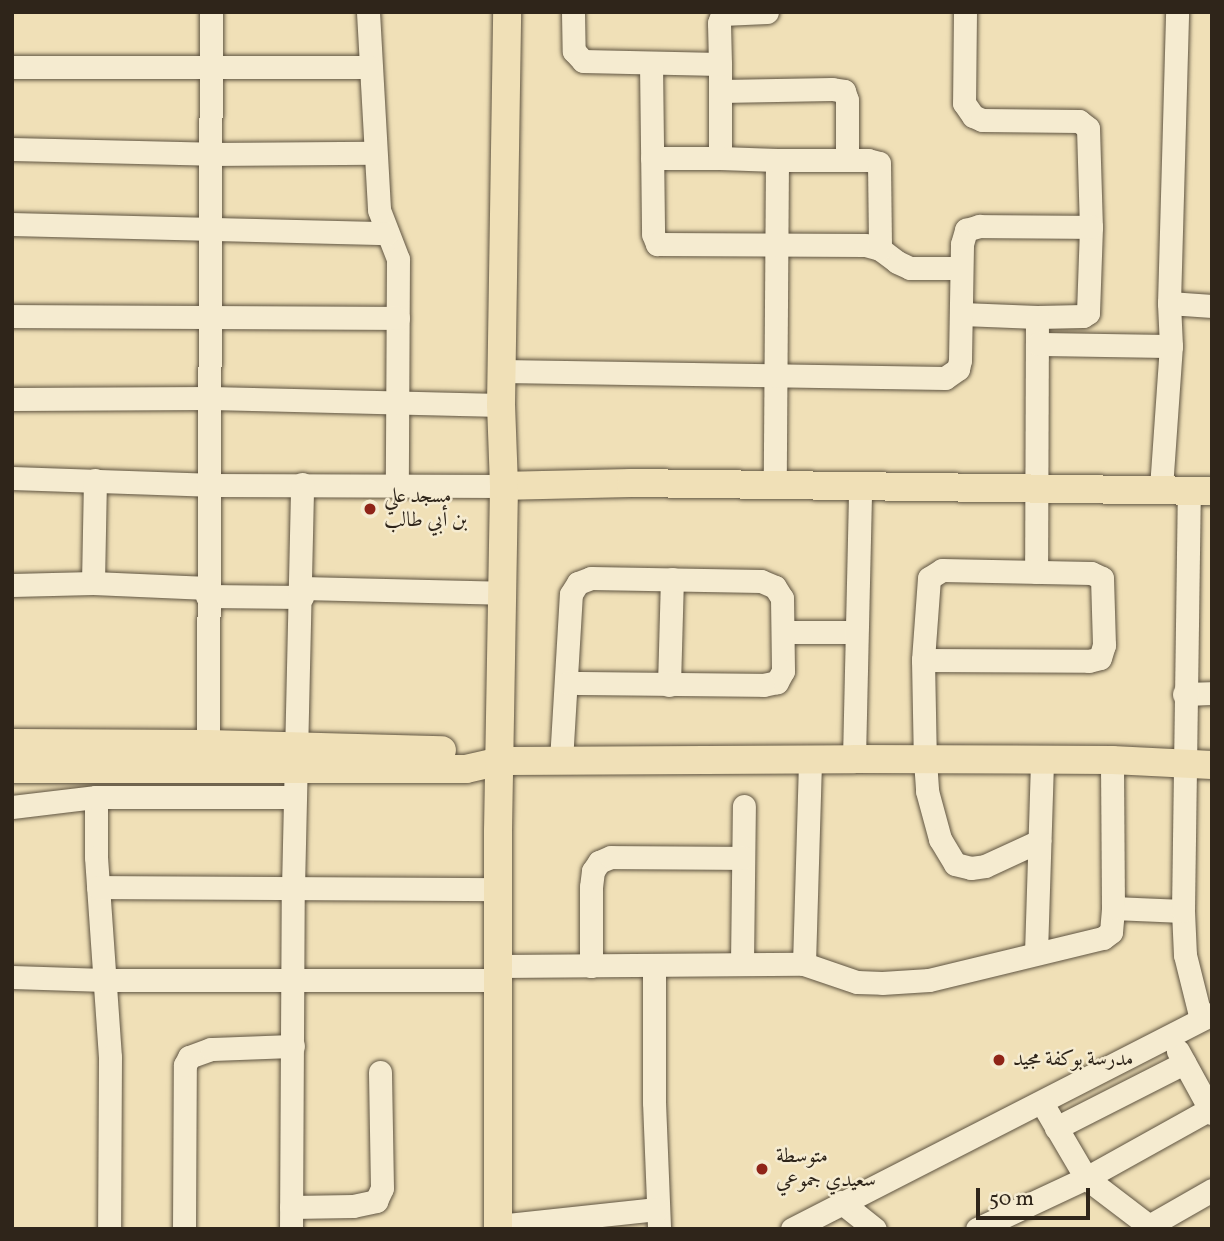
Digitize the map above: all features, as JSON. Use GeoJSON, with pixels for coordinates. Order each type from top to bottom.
{"type":"FeatureCollection","features":[{"type":"Feature","properties":{"kind":"main road"},"geometry":{"type":"LineString","coordinates":[[498,1227],[499,761],[504,486],[501,405],[507,12]]}},
{"type":"Feature","properties":{"kind":"main road"},"geometry":{"type":"LineString","coordinates":[[504,486],[775,484],[1187,490]]}},
{"type":"Feature","properties":{"kind":"main road"},"geometry":{"type":"LineString","coordinates":[[12,743],[208,744],[296,771]]}},
{"type":"Feature","properties":{"kind":"main road"},"geometry":{"type":"LineString","coordinates":[[12,769],[466,769],[499,761],[854,759],[1112,760],[1212,765]]}},
{"type":"Feature","properties":{"kind":"street"},"geometry":{"type":"LineString","coordinates":[[208,744],[208,485],[212,319],[211,12]]}},
{"type":"Feature","properties":{"kind":"street"},"geometry":{"type":"LineString","coordinates":[[368,12],[379,210],[398,259],[397,486]]}},
{"type":"Feature","properties":{"kind":"street"},"geometry":{"type":"LineString","coordinates":[[573,12],[574,51],[578,58],[591,63],[720,64]]}},
{"type":"Feature","properties":{"kind":"street"},"geometry":{"type":"LineString","coordinates":[[720,158],[719,17],[726,13],[767,12]]}},
{"type":"Feature","properties":{"kind":"street"},"geometry":{"type":"LineString","coordinates":[[962,314],[1037,317],[1083,316],[1088,313],[1091,227],[1088,135],[1084,122],[982,120],[966,110],[965,12]]}},
{"type":"Feature","properties":{"kind":"street"},"geometry":{"type":"LineString","coordinates":[[792,1229],[1206,1017],[1185,955],[1183,764],[1187,490],[1168,303],[1177,12]]}},
{"type":"Feature","properties":{"kind":"street"},"geometry":{"type":"LineString","coordinates":[[651,63],[653,234],[657,244],[777,247],[865,245],[880,249],[910,268],[961,268]]}},
{"type":"Feature","properties":{"kind":"street"},"geometry":{"type":"LineString","coordinates":[[12,66],[369,67]]}},
{"type":"Feature","properties":{"kind":"street"},"geometry":{"type":"LineString","coordinates":[[721,91],[845,91],[847,160]]}},
{"type":"Feature","properties":{"kind":"street"},"geometry":{"type":"LineString","coordinates":[[12,149],[211,154],[374,153]]}},
{"type":"Feature","properties":{"kind":"street"},"geometry":{"type":"LineString","coordinates":[[652,158],[874,160],[881,168],[880,249]]}},
{"type":"Feature","properties":{"kind":"street"},"geometry":{"type":"LineString","coordinates":[[775,484],[776,160]]}},
{"type":"Feature","properties":{"kind":"street"},"geometry":{"type":"LineString","coordinates":[[12,224],[387,233]]}},
{"type":"Feature","properties":{"kind":"street"},"geometry":{"type":"LineString","coordinates":[[502,371],[775,373],[944,378],[958,369],[960,360],[963,236],[971,227],[1091,227]]}},
{"type":"Feature","properties":{"kind":"street"},"geometry":{"type":"LineString","coordinates":[[1168,303],[1212,306]]}},
{"type":"Feature","properties":{"kind":"street"},"geometry":{"type":"LineString","coordinates":[[12,316],[398,318]]}},
{"type":"Feature","properties":{"kind":"street"},"geometry":{"type":"LineString","coordinates":[[1036,572],[1037,317]]}},
{"type":"Feature","properties":{"kind":"street"},"geometry":{"type":"LineString","coordinates":[[1038,344],[1171,346]]}},
{"type":"Feature","properties":{"kind":"street"},"geometry":{"type":"LineString","coordinates":[[12,399],[211,398],[501,405]]}},
{"type":"Feature","properties":{"kind":"street"},"geometry":{"type":"LineString","coordinates":[[12,478],[208,485],[504,486]]}},
{"type":"Feature","properties":{"kind":"street"},"geometry":{"type":"LineString","coordinates":[[93,583],[95,480]]}},
{"type":"Feature","properties":{"kind":"street"},"geometry":{"type":"LineString","coordinates":[[302,484],[302,593],[293,888],[295,978],[291,1218],[376,1201],[382,1188],[380,1072]]}},
{"type":"Feature","properties":{"kind":"street"},"geometry":{"type":"LineString","coordinates":[[854,759],[860,485]]}},
{"type":"Feature","properties":{"kind":"street"},"geometry":{"type":"LineString","coordinates":[[923,660],[1089,661],[1100,658],[1104,645],[1102,578],[1091,573],[942,570],[933,573],[926,589],[923,660],[925,760],[932,815],[940,839],[955,864],[971,868],[985,866],[1039,841]]}},
{"type":"Feature","properties":{"kind":"street"},"geometry":{"type":"LineString","coordinates":[[561,761],[568,683],[571,594],[578,583],[591,578],[770,584],[782,598],[783,671],[776,682],[764,685],[568,683]]}},
{"type":"Feature","properties":{"kind":"street"},"geometry":{"type":"LineString","coordinates":[[669,685],[672,579]]}},
{"type":"Feature","properties":{"kind":"street"},"geometry":{"type":"LineString","coordinates":[[12,585],[93,583],[208,592],[501,593]]}},
{"type":"Feature","properties":{"kind":"street"},"geometry":{"type":"LineString","coordinates":[[783,632],[855,632]]}},
{"type":"Feature","properties":{"kind":"street"},"geometry":{"type":"LineString","coordinates":[[1184,694],[1212,693]]}},
{"type":"Feature","properties":{"kind":"street"},"geometry":{"type":"LineString","coordinates":[[804,964],[810,760]]}},
{"type":"Feature","properties":{"kind":"street"},"geometry":{"type":"LineString","coordinates":[[1036,953],[1042,760]]}},
{"type":"Feature","properties":{"kind":"street"},"geometry":{"type":"LineString","coordinates":[[12,977],[105,980],[295,978],[742,963],[804,964],[857,982],[929,980],[1104,938],[1111,932],[1112,760]]}},
{"type":"Feature","properties":{"kind":"street"},"geometry":{"type":"LineString","coordinates":[[12,807],[296,771]]}},
{"type":"Feature","properties":{"kind":"street"},"geometry":{"type":"LineString","coordinates":[[96,797],[98,887],[110,1057],[109,1229]]}},
{"type":"Feature","properties":{"kind":"street"},"geometry":{"type":"LineString","coordinates":[[742,963],[744,806]]}},
{"type":"Feature","properties":{"kind":"street"},"geometry":{"type":"LineString","coordinates":[[591,966],[591,887],[593,870],[598,862],[611,857],[743,858]]}},
{"type":"Feature","properties":{"kind":"street"},"geometry":{"type":"LineString","coordinates":[[98,887],[499,889]]}},
{"type":"Feature","properties":{"kind":"street"},"geometry":{"type":"LineString","coordinates":[[1113,908],[1184,911]]}},
{"type":"Feature","properties":{"kind":"street"},"geometry":{"type":"LineString","coordinates":[[498,1227],[658,1219],[654,1102],[654,966]]}},
{"type":"Feature","properties":{"kind":"street"},"geometry":{"type":"LineString","coordinates":[[977,1229],[1086,1178],[1211,1110],[1170,1037]]}},
{"type":"Feature","properties":{"kind":"street"},"geometry":{"type":"LineString","coordinates":[[184,1229],[185,1065],[189,1057],[211,1049],[293,1046]]}},
{"type":"Feature","properties":{"kind":"street"},"geometry":{"type":"LineString","coordinates":[[1056,1128],[1184,1063]]}},
{"type":"Feature","properties":{"kind":"street"},"geometry":{"type":"LineString","coordinates":[[1042,1103],[1086,1178],[1151,1227],[1212,1190]]}},
{"type":"Feature","properties":{"kind":"street"},"geometry":{"type":"LineString","coordinates":[[841,1202],[874,1229]]}},
{"type":"Feature","properties":{"kind":"place","name":"مسجد علي بن أبي طالب"},"geometry":{"type":"Point","coordinates":[370,509]}},
{"type":"Feature","properties":{"kind":"place","name":"مدرسة بوكفة مجيد"},"geometry":{"type":"Point","coordinates":[999,1060]}},
{"type":"Feature","properties":{"kind":"place","name":"متوسطة سعيدي جموعي"},"geometry":{"type":"Point","coordinates":[762,1169]}}]}
